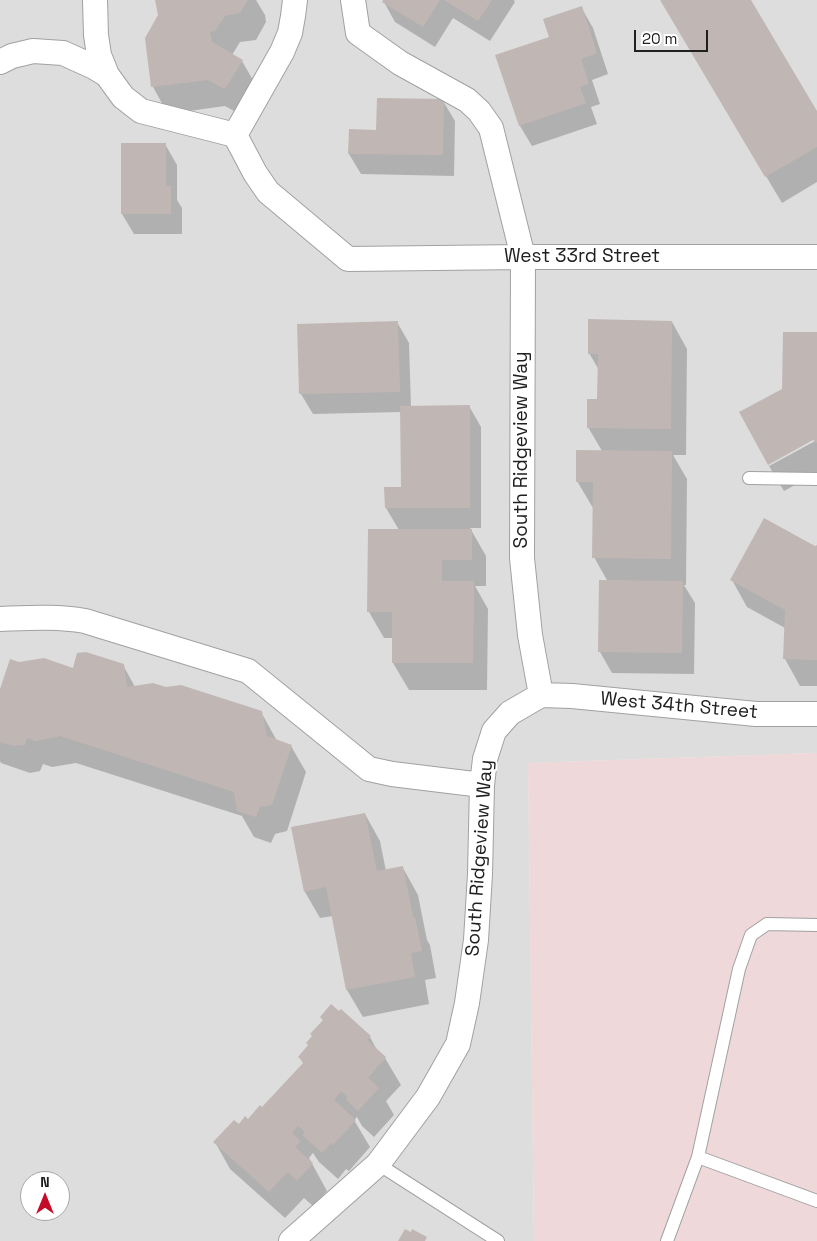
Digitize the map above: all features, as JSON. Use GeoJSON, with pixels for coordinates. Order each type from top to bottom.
{"type":"FeatureCollection","features":[{"type":"Feature","properties":{"kind":"street"},"geometry":{"type":"LineString","coordinates":[[95,0],[96,36],[99,55],[107,75],[123,97],[141,111],[235,135],[282,52],[290,33],[295,0]]}},
{"type":"Feature","properties":{"kind":"street","name":"South Ridgeview Way"},"geometry":{"type":"LineString","coordinates":[[291,1241],[378,1164],[428,1097],[458,1044],[467,1003],[476,940],[482,785],[485,759],[494,732],[510,713],[541,695],[530,635],[522,558],[522,256],[491,128],[479,111],[466,100],[400,63],[358,33],[353,0]]}},
{"type":"Feature","properties":{"kind":"street"},"geometry":{"type":"LineString","coordinates":[[0,62],[12,56],[32,51],[63,53],[107,75]]}},
{"type":"Feature","properties":{"kind":"street","name":"West 33rd Street"},"geometry":{"type":"LineString","coordinates":[[235,135],[268,192],[348,259],[522,256],[817,257]]}},
{"type":"Feature","properties":{"kind":"street"},"geometry":{"type":"LineString","coordinates":[[0,619],[71,618],[248,671],[370,769],[392,774],[482,785]]}},
{"type":"Feature","properties":{"kind":"street","name":"West 34th Street"},"geometry":{"type":"LineString","coordinates":[[541,695],[572,696],[756,714],[817,714]]}},
{"type":"Feature","properties":{"kind":"lane"},"geometry":{"type":"LineString","coordinates":[[749,478],[817,479]]}},
{"type":"Feature","properties":{"kind":"lane"},"geometry":{"type":"LineString","coordinates":[[667,1241],[698,1157],[739,969],[751,935],[767,924],[817,925]]}},
{"type":"Feature","properties":{"kind":"lane"},"geometry":{"type":"LineString","coordinates":[[698,1157],[817,1201]]}},
{"type":"Feature","properties":{"kind":"lane"},"geometry":{"type":"LineString","coordinates":[[378,1164],[498,1241]]}},
{"type":"Feature","properties":{"kind":"shaded area"},"geometry":{"type":"Polygon","coordinates":[[[0,0],[817,0],[817,753],[528,763],[534,1241],[0,1241],[0,0]]]}},
{"type":"Feature","properties":{"kind":"shaded area"},"geometry":{"type":"Polygon","coordinates":[[[817,753],[817,1241],[534,1241],[528,763],[817,753]]]}},
{"type":"Feature","properties":{"kind":"building"},"geometry":{"type":"Polygon","coordinates":[[[155,0],[248,0],[240,13],[225,16],[215,31],[210,32],[212,42],[243,60],[225,89],[208,80],[151,87],[145,38],[158,15],[155,0]]]}},
{"type":"Feature","properties":{"kind":"building"},"geometry":{"type":"Polygon","coordinates":[[[383,0],[440,0],[423,27],[382,2],[383,0]]]}},
{"type":"Feature","properties":{"kind":"building"},"geometry":{"type":"Polygon","coordinates":[[[444,0],[492,0],[478,21],[444,0]]]}},
{"type":"Feature","properties":{"kind":"building"},"geometry":{"type":"Polygon","coordinates":[[[660,0],[751,0],[817,111],[817,147],[765,177],[660,0]]]}},
{"type":"Feature","properties":{"kind":"building"},"geometry":{"type":"Polygon","coordinates":[[[582,6],[597,53],[581,59],[589,84],[580,87],[586,103],[519,126],[495,55],[549,37],[543,19],[582,6]]]}},
{"type":"Feature","properties":{"kind":"building"},"geometry":{"type":"Polygon","coordinates":[[[377,98],[444,99],[443,155],[348,154],[349,129],[376,130],[377,98]]]}},
{"type":"Feature","properties":{"kind":"building"},"geometry":{"type":"Polygon","coordinates":[[[121,143],[166,143],[166,186],[171,186],[171,214],[121,214],[121,143]]]}},
{"type":"Feature","properties":{"kind":"building"},"geometry":{"type":"Polygon","coordinates":[[[588,319],[672,321],[671,429],[587,428],[587,399],[597,399],[598,354],[588,354],[588,319]]]}},
{"type":"Feature","properties":{"kind":"building"},"geometry":{"type":"Polygon","coordinates":[[[398,321],[400,392],[299,394],[297,324],[398,321]]]}},
{"type":"Feature","properties":{"kind":"building"},"geometry":{"type":"Polygon","coordinates":[[[783,332],[817,332],[817,443],[813,440],[768,465],[739,412],[782,389],[783,332]]]}},
{"type":"Feature","properties":{"kind":"building"},"geometry":{"type":"Polygon","coordinates":[[[470,405],[470,508],[385,508],[384,487],[401,487],[400,406],[470,405]]]}},
{"type":"Feature","properties":{"kind":"building"},"geometry":{"type":"Polygon","coordinates":[[[576,450],[672,451],[671,559],[592,558],[593,482],[576,482],[576,450]]]}},
{"type":"Feature","properties":{"kind":"building"},"geometry":{"type":"Polygon","coordinates":[[[764,518],[815,546],[817,545],[817,660],[783,659],[785,610],[730,580],[764,518]]]}},
{"type":"Feature","properties":{"kind":"building"},"geometry":{"type":"Polygon","coordinates":[[[368,529],[472,529],[472,560],[442,560],[442,581],[474,581],[473,663],[392,663],[392,612],[367,612],[368,529]]]}},
{"type":"Feature","properties":{"kind":"building"},"geometry":{"type":"Polygon","coordinates":[[[599,580],[683,581],[682,653],[598,652],[599,580]]]}},
{"type":"Feature","properties":{"kind":"building"},"geometry":{"type":"Polygon","coordinates":[[[86,652],[124,664],[127,687],[153,683],[166,687],[181,685],[262,711],[267,736],[292,745],[272,805],[260,807],[256,817],[237,811],[234,792],[60,736],[36,741],[27,738],[25,745],[14,746],[0,742],[0,689],[10,659],[19,662],[44,658],[73,668],[77,653],[86,652]]]}},
{"type":"Feature","properties":{"kind":"building"},"geometry":{"type":"Polygon","coordinates":[[[365,813],[377,871],[403,866],[422,951],[411,953],[415,977],[346,990],[326,887],[304,892],[291,827],[365,813]]]}},
{"type":"Feature","properties":{"kind":"building"},"geometry":{"type":"Polygon","coordinates":[[[331,1004],[339,1011],[341,1009],[371,1036],[367,1040],[386,1057],[368,1078],[379,1088],[358,1111],[341,1091],[334,1100],[356,1120],[333,1145],[331,1143],[322,1153],[302,1135],[305,1132],[298,1126],[292,1133],[301,1141],[295,1147],[313,1163],[297,1181],[288,1172],[269,1192],[213,1142],[234,1120],[239,1124],[245,1116],[248,1119],[260,1105],[262,1107],[304,1062],[298,1057],[308,1045],[306,1043],[312,1036],[310,1034],[323,1020],[320,1017],[331,1004]]]}},
{"type":"Feature","properties":{"kind":"building"},"geometry":{"type":"Polygon","coordinates":[[[405,1229],[411,1232],[412,1229],[427,1237],[425,1241],[398,1241],[405,1229]]]}}]}
